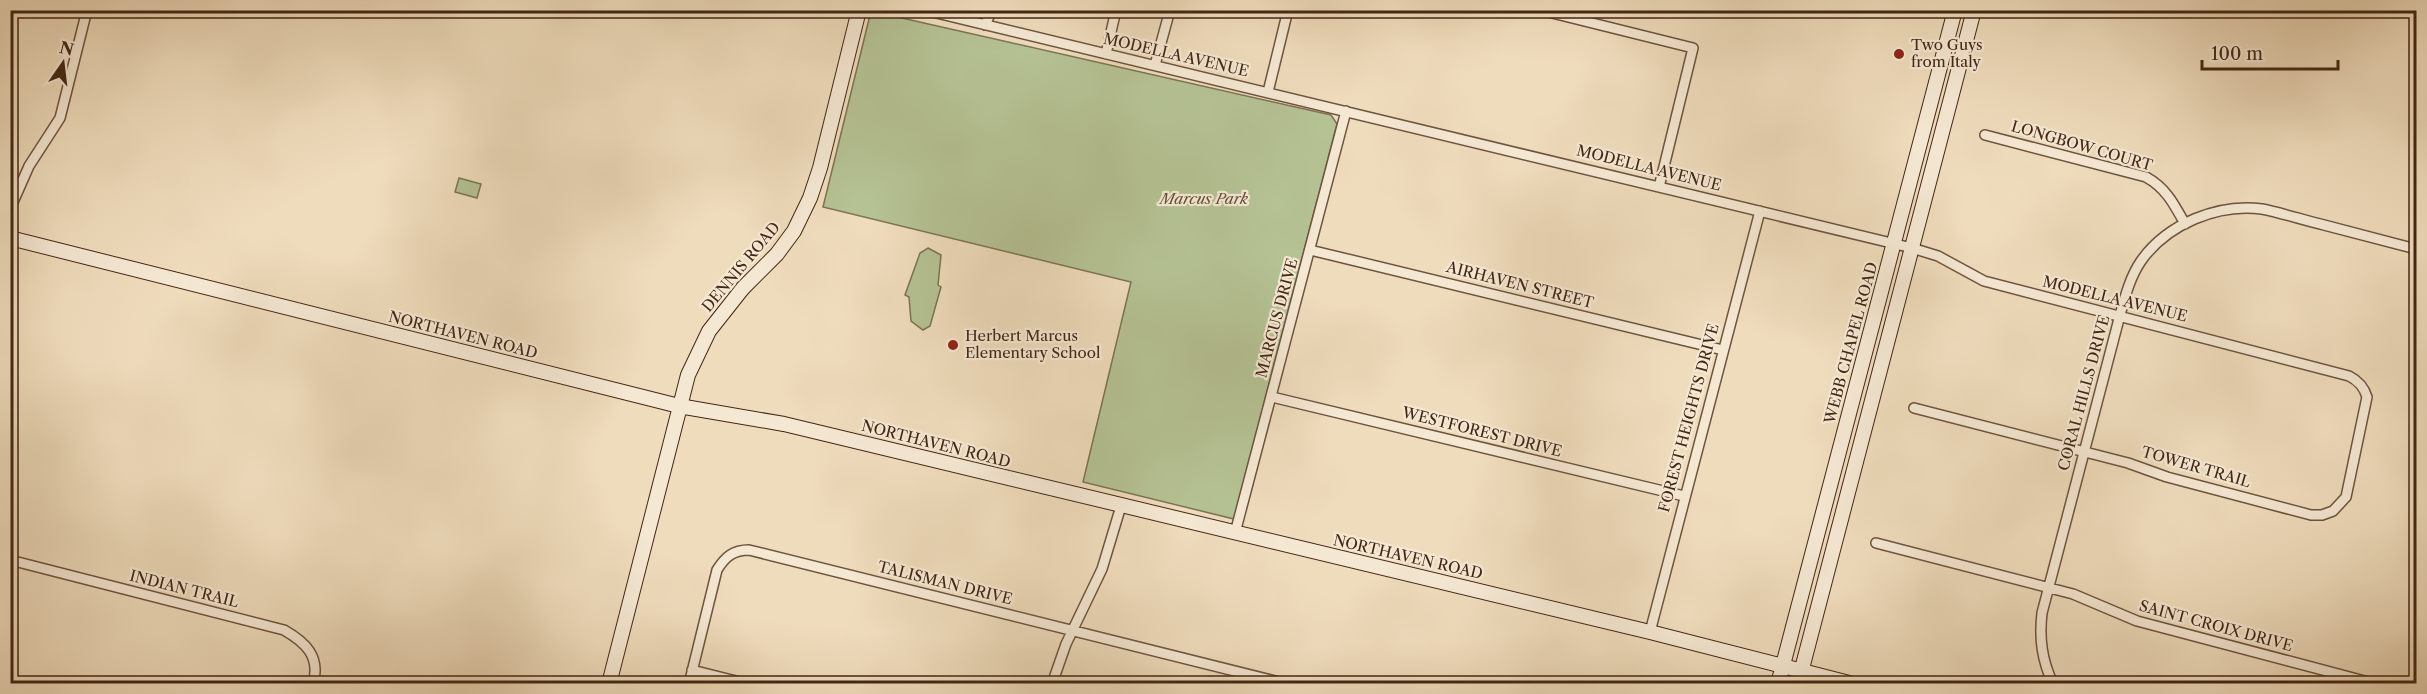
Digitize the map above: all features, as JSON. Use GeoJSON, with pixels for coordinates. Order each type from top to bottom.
{"type":"FeatureCollection","features":[{"type":"Feature","properties":{"kind":"street"},"geometry":{"type":"LineString","coordinates":[[10,209],[29,166],[60,118],[87,10]]}},
{"type":"Feature","properties":{"kind":"street","name":"DENNIS ROAD"},"geometry":{"type":"LineString","coordinates":[[609,684],[688,375],[709,331],[743,288],[777,254],[794,231],[810,198],[820,168],[860,10]]}},
{"type":"Feature","properties":{"kind":"street","name":"MODELLA AVENUE"},"geometry":{"type":"LineString","coordinates":[[924,10],[1894,243],[1938,256],[1984,281],[2120,315],[2358,381]]}},
{"type":"Feature","properties":{"kind":"street"},"geometry":{"type":"LineString","coordinates":[[984,10],[985,25]]}},
{"type":"Feature","properties":{"kind":"street"},"geometry":{"type":"LineString","coordinates":[[985,25],[992,10]]}},
{"type":"Feature","properties":{"kind":"street"},"geometry":{"type":"LineString","coordinates":[[1106,54],[1116,10]]}},
{"type":"Feature","properties":{"kind":"street"},"geometry":{"type":"LineString","coordinates":[[1155,65],[1170,10]]}},
{"type":"Feature","properties":{"kind":"street"},"geometry":{"type":"LineString","coordinates":[[1268,92],[1288,10]]}},
{"type":"Feature","properties":{"kind":"street"},"geometry":{"type":"LineString","coordinates":[[1540,10],[1694,48],[1659,187]]}},
{"type":"Feature","properties":{"kind":"street","name":"WEBB CHAPEL ROAD"},"geometry":{"type":"LineString","coordinates":[[1778,684],[1955,10]]}},
{"type":"Feature","properties":{"kind":"street"},"geometry":{"type":"LineString","coordinates":[[1798,684],[1974,10]]}},
{"type":"Feature","properties":{"kind":"street","name":"MARCUS DRIVE"},"geometry":{"type":"LineString","coordinates":[[1235,533],[1347,111]]}},
{"type":"Feature","properties":{"kind":"street","name":"LONGBOW COURT"},"geometry":{"type":"LineString","coordinates":[[1985,135],[2146,177],[2166,192],[2185,224]]}},
{"type":"Feature","properties":{"kind":"street","name":"CORAL HILLS DRIVE"},"geometry":{"type":"LineString","coordinates":[[2053,684],[2041,648],[2041,621],[2083,451],[2120,315],[2129,285],[2142,260],[2169,233],[2207,214],[2228,209],[2261,209],[2416,249]]}},
{"type":"Feature","properties":{"kind":"street","name":"FOREST HEIGHTS DRIVE"},"geometry":{"type":"LineString","coordinates":[[1650,632],[1760,211]]}},
{"type":"Feature","properties":{"kind":"street","name":"NORTHAVEN ROAD"},"geometry":{"type":"LineString","coordinates":[[10,238],[679,406],[784,423],[1802,669],[1853,684]]}},
{"type":"Feature","properties":{"kind":"street","name":"AIRHAVEN STREET"},"geometry":{"type":"LineString","coordinates":[[1310,250],[1723,350]]}},
{"type":"Feature","properties":{"kind":"street","name":"TOWER TRAIL"},"geometry":{"type":"LineString","coordinates":[[1914,408],[2128,463],[2167,477],[2311,515],[2322,515],[2333,511],[2346,497],[2367,397],[2358,381]]}},
{"type":"Feature","properties":{"kind":"street","name":"WESTFOREST DRIVE"},"geometry":{"type":"LineString","coordinates":[[1272,397],[1684,496]]}},
{"type":"Feature","properties":{"kind":"street"},"geometry":{"type":"LineString","coordinates":[[1052,684],[1073,630],[1102,569],[1121,506]]}},
{"type":"Feature","properties":{"kind":"street","name":"SAINT CROIX DRIVE"},"geometry":{"type":"LineString","coordinates":[[1876,543],[2092,600],[2137,621],[2376,684]]}},
{"type":"Feature","properties":{"kind":"street","name":"TALISMAN DRIVE"},"geometry":{"type":"LineString","coordinates":[[689,684],[717,570],[723,559],[740,550],[749,550],[1287,684]]}},
{"type":"Feature","properties":{"kind":"street","name":"INDIAN TRAIL"},"geometry":{"type":"LineString","coordinates":[[10,560],[284,630],[299,638],[309,648],[316,670],[314,684]]}},
{"type":"Feature","properties":{"kind":"street"},"geometry":{"type":"LineString","coordinates":[[692,670],[748,684]]}},
{"type":"Feature","properties":{"kind":"green space","name":"Marcus Park"},"geometry":{"type":"Polygon","coordinates":[[[871,11],[1331,115],[1337,124],[1234,519],[1083,482],[1131,282],[823,207],[871,11]]]}},
{"type":"Feature","properties":{"kind":"green space"},"geometry":{"type":"Polygon","coordinates":[[[459,178],[481,184],[477,198],[455,192],[459,178]]]}},
{"type":"Feature","properties":{"kind":"green space"},"geometry":{"type":"Polygon","coordinates":[[[928,248],[941,255],[938,285],[941,287],[930,326],[923,330],[911,321],[909,297],[905,295],[920,253],[928,248]]]}},
{"type":"Feature","properties":{"kind":"place","name":"Two Guys from Italy"},"geometry":{"type":"Point","coordinates":[1899,54]}},
{"type":"Feature","properties":{"kind":"place","name":"Herbert Marcus Elementary School"},"geometry":{"type":"Point","coordinates":[953,345]}}]}
